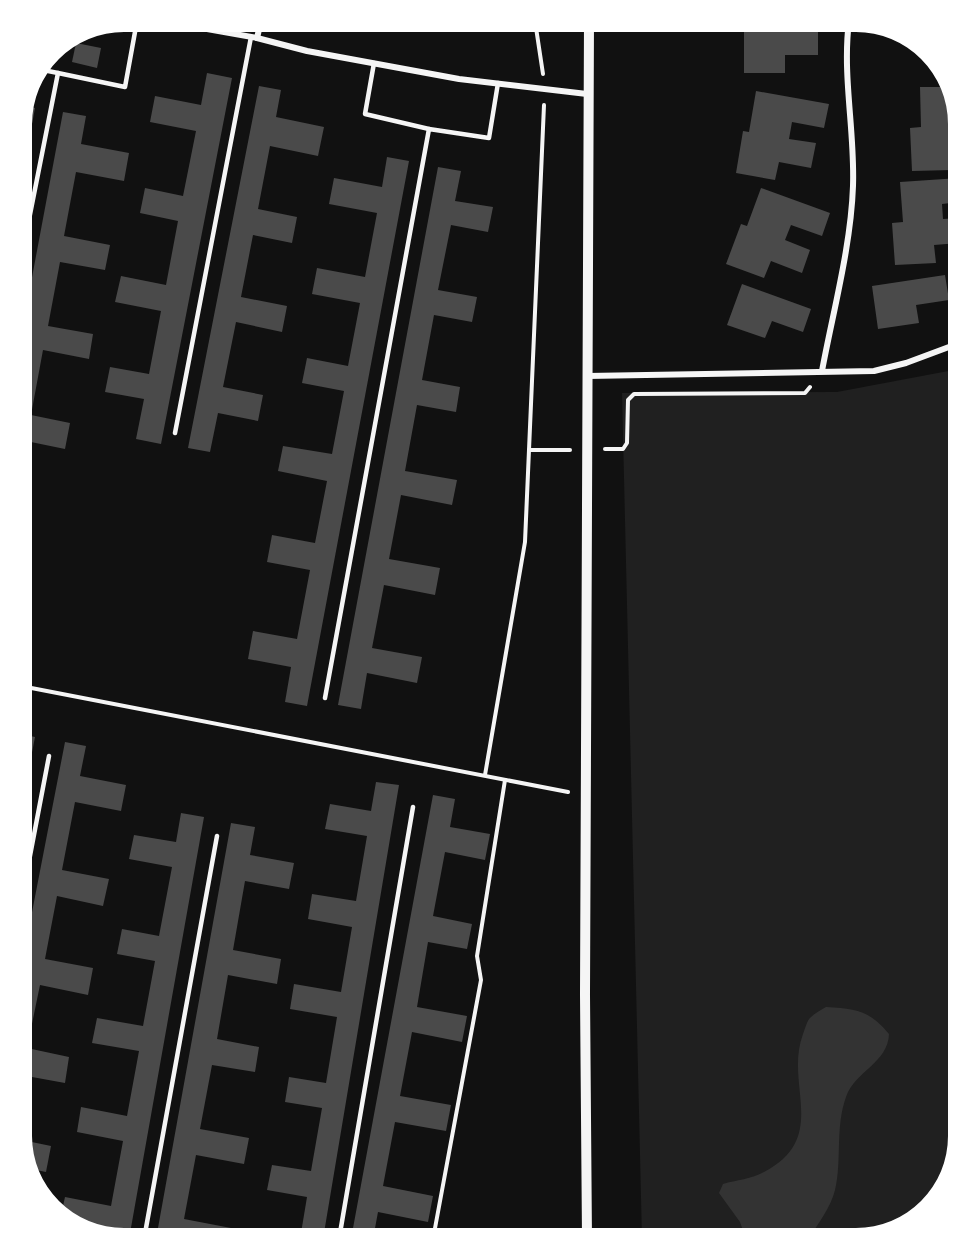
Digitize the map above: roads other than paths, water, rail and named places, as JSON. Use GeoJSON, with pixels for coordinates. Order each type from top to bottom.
{"type":"FeatureCollection","features":[{"type":"Feature","properties":{"kind":"street"},"geometry":{"type":"LineString","coordinates":[[225,32],[307,51],[459,79],[587,94]]}},
{"type":"Feature","properties":{"kind":"street"},"geometry":{"type":"LineString","coordinates":[[254,37],[256,32]]}},
{"type":"Feature","properties":{"kind":"street"},"geometry":{"type":"LineString","coordinates":[[587,1228],[589,32]]}},
{"type":"Feature","properties":{"kind":"street"},"geometry":{"type":"LineString","coordinates":[[822,371],[848,233],[853,186],[849,32]]}},
{"type":"Feature","properties":{"kind":"street"},"geometry":{"type":"LineString","coordinates":[[587,376],[874,371],[906,363],[948,347]]}},
{"type":"Feature","properties":{"kind":"lane"},"geometry":{"type":"LineString","coordinates":[[48,71],[125,87],[135,32]]}},
{"type":"Feature","properties":{"kind":"lane"},"geometry":{"type":"LineString","coordinates":[[175,433],[254,37]]}},
{"type":"Feature","properties":{"kind":"lane"},"geometry":{"type":"LineString","coordinates":[[374,63],[365,114],[429,129],[489,138],[498,83]]}},
{"type":"Feature","properties":{"kind":"lane"},"geometry":{"type":"LineString","coordinates":[[32,203],[57,73]]}},
{"type":"Feature","properties":{"kind":"lane"},"geometry":{"type":"LineString","coordinates":[[325,698],[429,129]]}},
{"type":"Feature","properties":{"kind":"lane"},"geometry":{"type":"LineString","coordinates":[[32,845],[49,756]]}},
{"type":"Feature","properties":{"kind":"lane"},"geometry":{"type":"LineString","coordinates":[[341,1228],[413,807]]}},
{"type":"Feature","properties":{"kind":"lane"},"geometry":{"type":"LineString","coordinates":[[146,1228],[217,836]]}}]}
